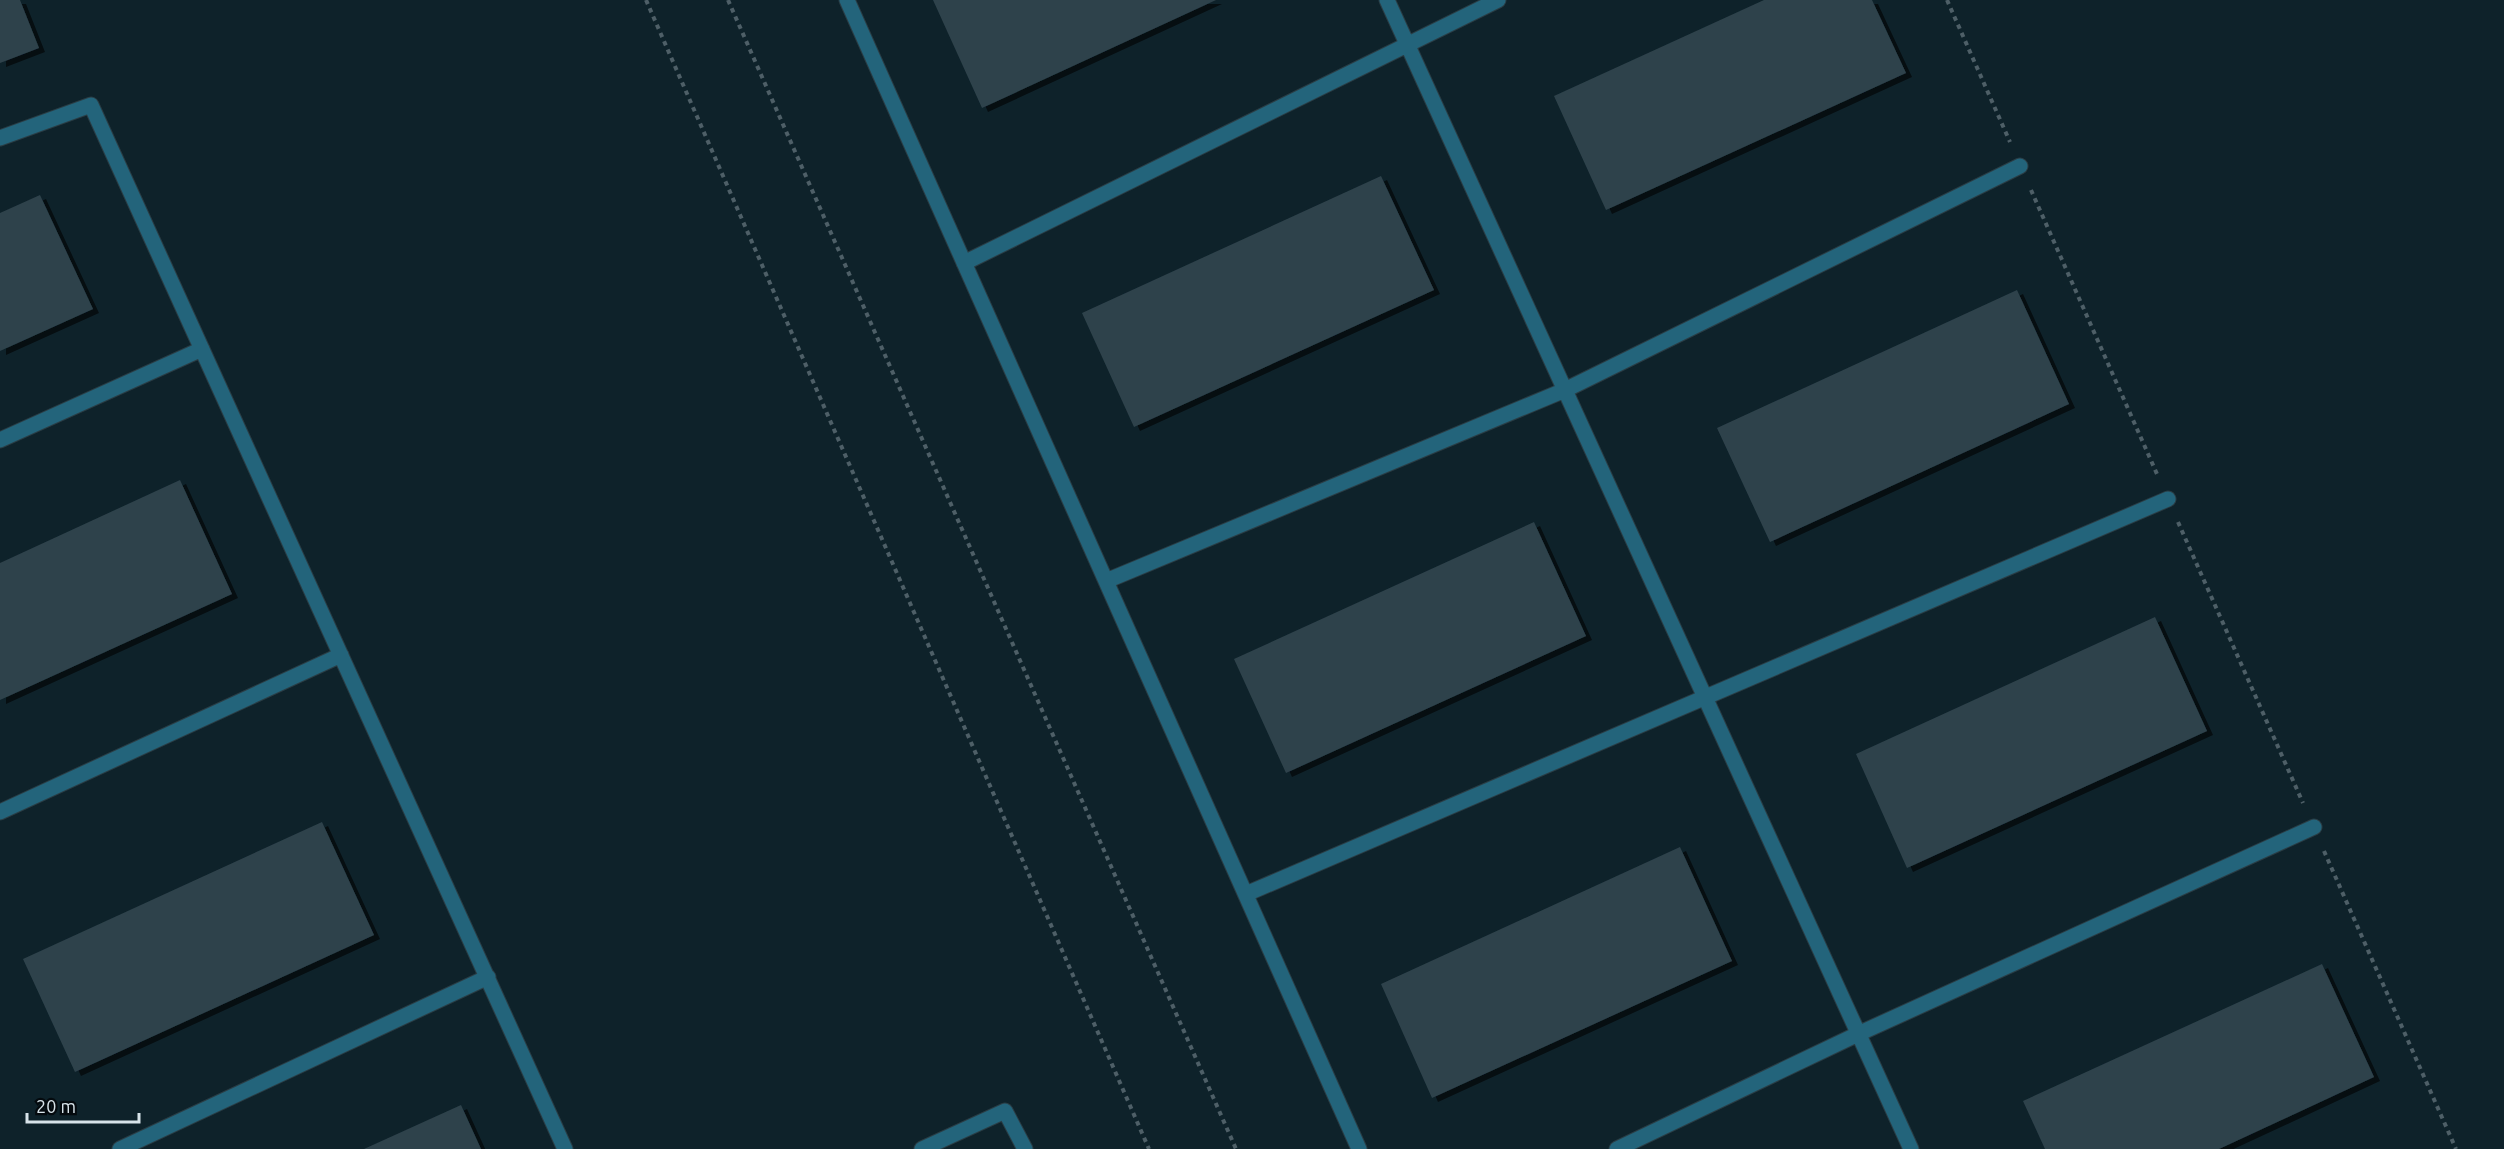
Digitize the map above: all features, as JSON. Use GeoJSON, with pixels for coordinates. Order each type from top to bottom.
{"type":"FeatureCollection","features":[{"type":"Feature","properties":{"kind":"lane"},"geometry":{"type":"LineString","coordinates":[[847,0],[1359,1149]]}},
{"type":"Feature","properties":{"kind":"lane"},"geometry":{"type":"LineString","coordinates":[[1387,0],[1911,1149]]}},
{"type":"Feature","properties":{"kind":"lane"},"geometry":{"type":"LineString","coordinates":[[964,262],[1498,0]]}},
{"type":"Feature","properties":{"kind":"lane"},"geometry":{"type":"LineString","coordinates":[[0,138],[91,105],[566,1149]]}},
{"type":"Feature","properties":{"kind":"lane"},"geometry":{"type":"LineString","coordinates":[[1106,580],[1565,390],[2020,166]]}},
{"type":"Feature","properties":{"kind":"lane"},"geometry":{"type":"LineString","coordinates":[[0,440],[202,348]]}},
{"type":"Feature","properties":{"kind":"lane"},"geometry":{"type":"LineString","coordinates":[[1246,894],[2168,499]]}},
{"type":"Feature","properties":{"kind":"lane"},"geometry":{"type":"LineString","coordinates":[[0,812],[341,655]]}},
{"type":"Feature","properties":{"kind":"lane"},"geometry":{"type":"LineString","coordinates":[[1617,1149],[1858,1034],[2314,827]]}},
{"type":"Feature","properties":{"kind":"lane"},"geometry":{"type":"LineString","coordinates":[[120,1149],[488,977]]}},
{"type":"Feature","properties":{"kind":"lane"},"geometry":{"type":"LineString","coordinates":[[922,1149],[1005,1111],[1025,1149]]}},
{"type":"Feature","properties":{"kind":"path"},"geometry":{"type":"LineString","coordinates":[[646,0],[1149,1149]]}},
{"type":"Feature","properties":{"kind":"path"},"geometry":{"type":"LineString","coordinates":[[728,0],[1236,1149]]}},
{"type":"Feature","properties":{"kind":"path"},"geometry":{"type":"LineString","coordinates":[[1947,0],[2456,1149]]}},
{"type":"Feature","properties":{"kind":"building"},"geometry":{"type":"Polygon","coordinates":[[[0,0],[20,0],[39,48],[0,63],[0,0]]]}},
{"type":"Feature","properties":{"kind":"building"},"geometry":{"type":"Polygon","coordinates":[[[933,0],[1216,0],[982,108],[933,0]]]}},
{"type":"Feature","properties":{"kind":"building"},"geometry":{"type":"Polygon","coordinates":[[[1764,0],[1872,0],[1906,73],[1606,210],[1554,96],[1764,0]]]}},
{"type":"Feature","properties":{"kind":"building"},"geometry":{"type":"Polygon","coordinates":[[[1381,176],[1434,290],[1134,427],[1082,313],[1381,176]]]}},
{"type":"Feature","properties":{"kind":"building"},"geometry":{"type":"Polygon","coordinates":[[[40,195],[93,309],[0,351],[0,213],[40,195]]]}},
{"type":"Feature","properties":{"kind":"building"},"geometry":{"type":"Polygon","coordinates":[[[2017,290],[2069,404],[1770,542],[1717,428],[2017,290]]]}},
{"type":"Feature","properties":{"kind":"building"},"geometry":{"type":"Polygon","coordinates":[[[180,480],[232,594],[0,700],[0,563],[180,480]]]}},
{"type":"Feature","properties":{"kind":"building"},"geometry":{"type":"Polygon","coordinates":[[[1534,522],[1586,636],[1286,773],[1234,659],[1534,522]]]}},
{"type":"Feature","properties":{"kind":"building"},"geometry":{"type":"Polygon","coordinates":[[[2155,617],[2207,731],[1907,868],[1856,754],[2155,617]]]}},
{"type":"Feature","properties":{"kind":"building"},"geometry":{"type":"Polygon","coordinates":[[[322,822],[374,935],[75,1072],[23,959],[322,822]]]}},
{"type":"Feature","properties":{"kind":"building"},"geometry":{"type":"Polygon","coordinates":[[[1680,847],[1732,961],[1432,1098],[1381,984],[1680,847]]]}},
{"type":"Feature","properties":{"kind":"building"},"geometry":{"type":"Polygon","coordinates":[[[2322,964],[2374,1077],[2219,1149],[2045,1149],[2023,1101],[2322,964]]]}},
{"type":"Feature","properties":{"kind":"building"},"geometry":{"type":"Polygon","coordinates":[[[461,1105],[481,1149],[364,1149],[461,1105]]]}}]}
